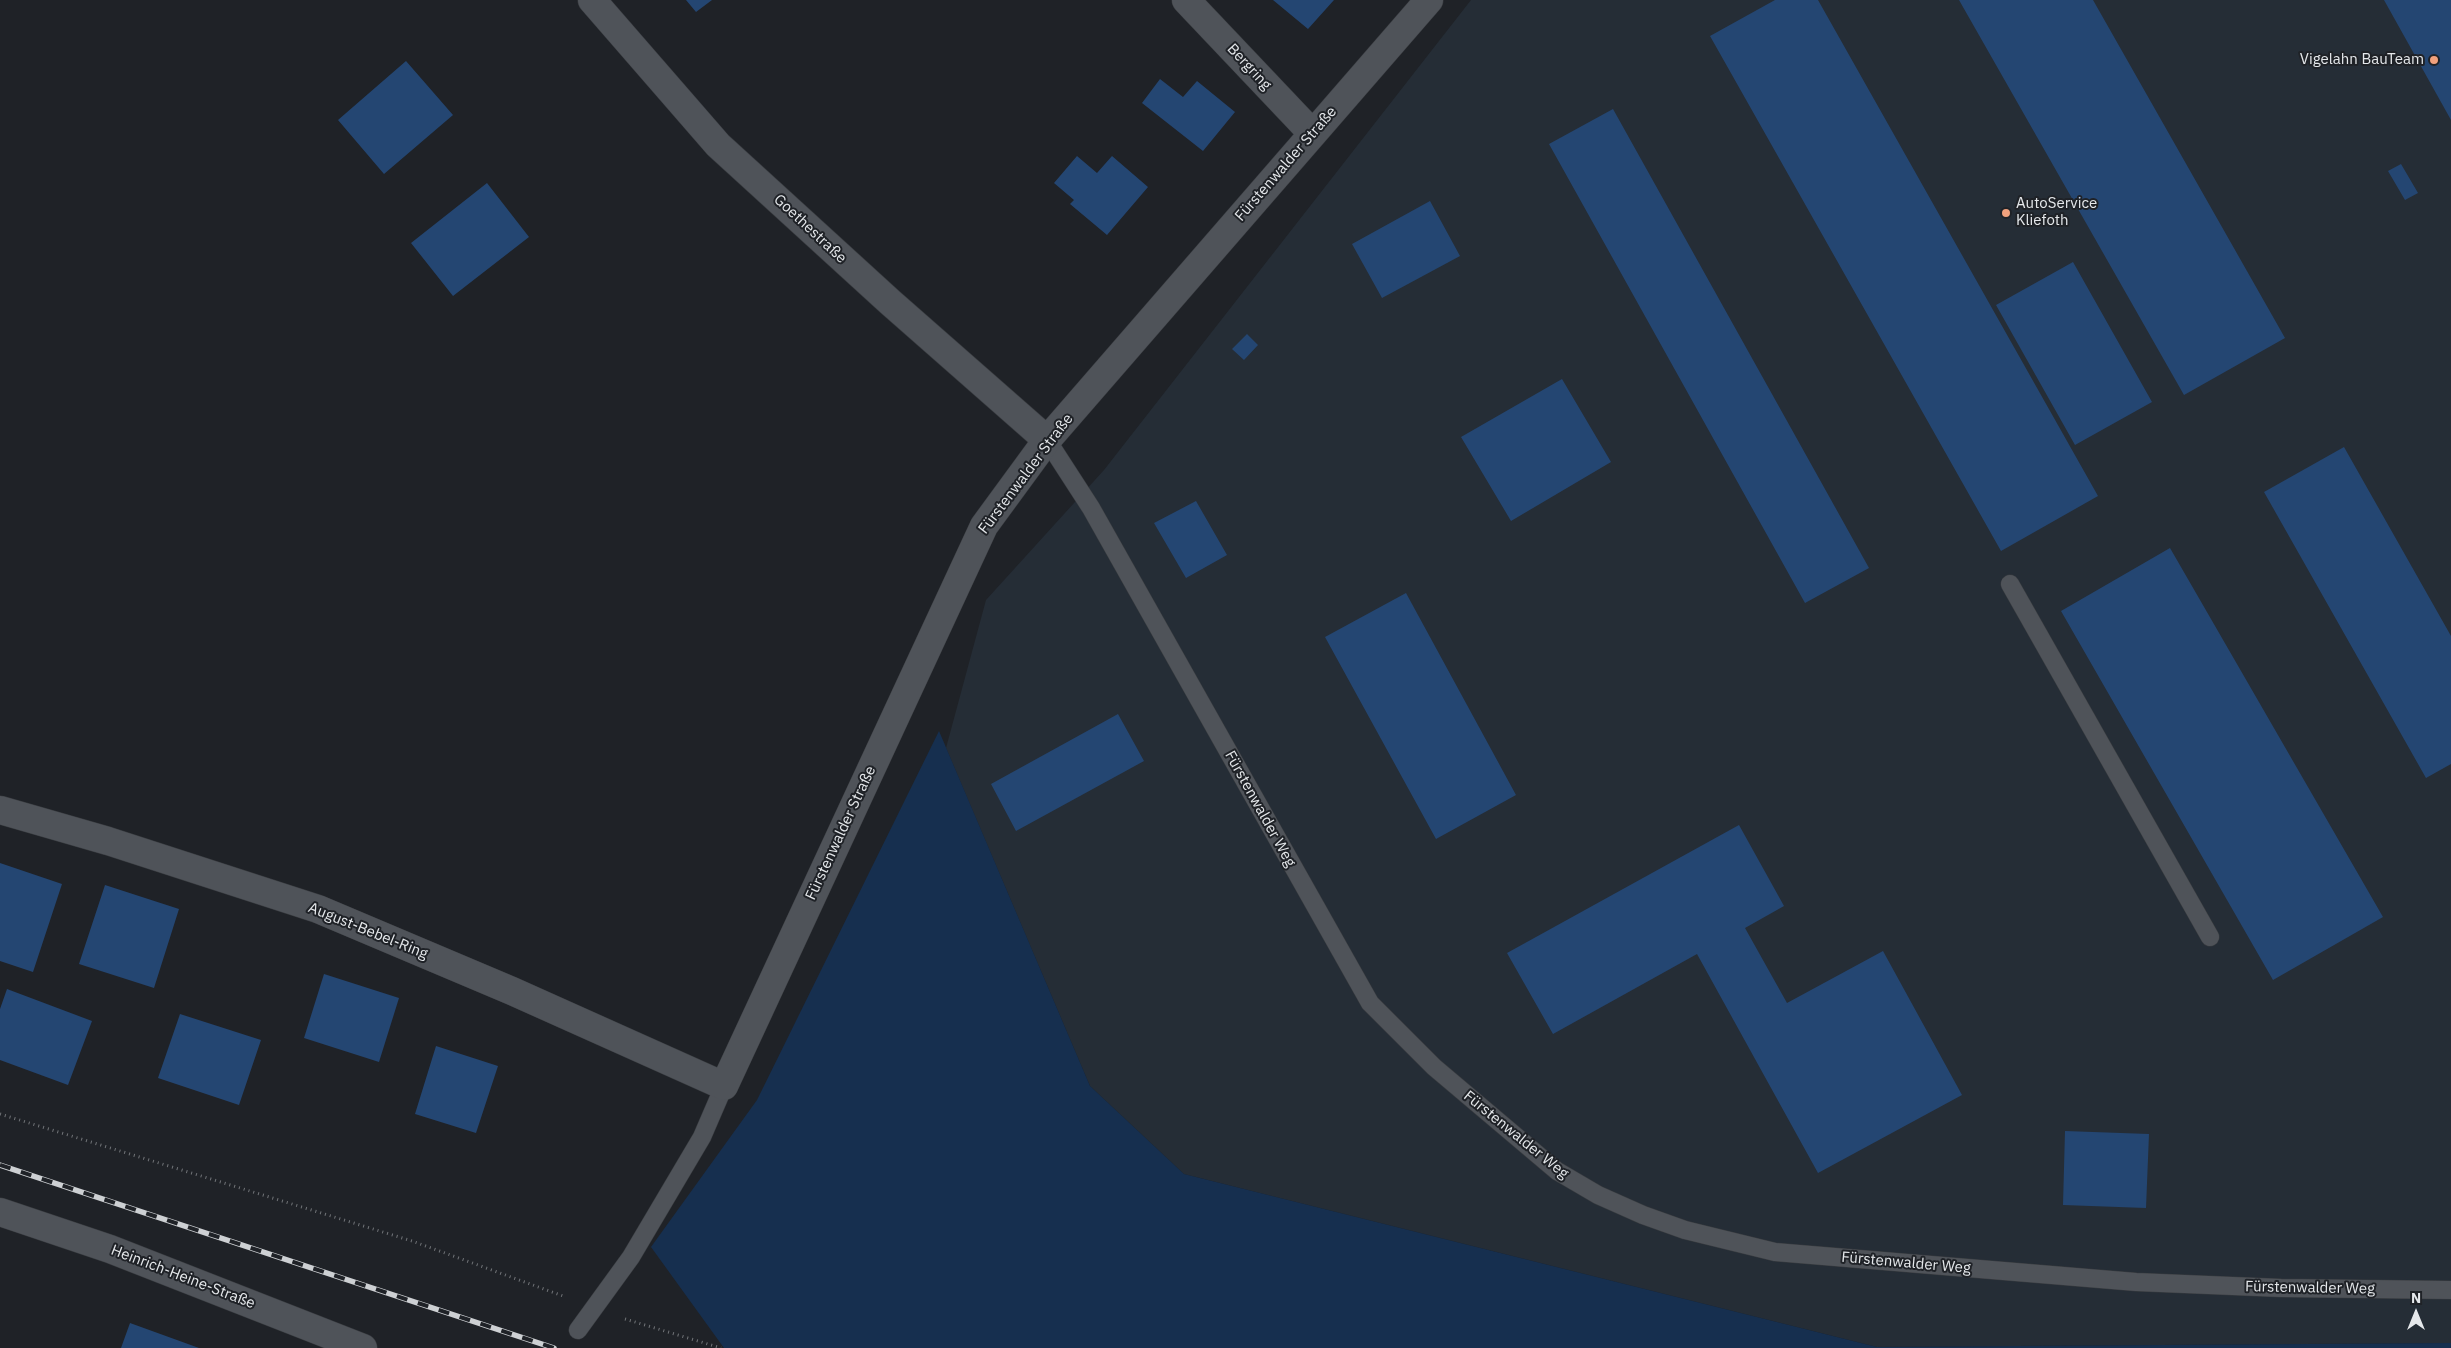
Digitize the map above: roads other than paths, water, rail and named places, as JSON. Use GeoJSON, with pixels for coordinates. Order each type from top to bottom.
{"type":"FeatureCollection","features":[{"type":"Feature","properties":{"kind":"street","name":"Goethestraße"},"geometry":{"type":"LineString","coordinates":[[592,0],[718,145],[890,302],[1047,440]]}},
{"type":"Feature","properties":{"kind":"street","name":"Bergring"},"geometry":{"type":"LineString","coordinates":[[1186,0],[1312,133]]}},
{"type":"Feature","properties":{"kind":"street","name":"Fürstenwalder Straße"},"geometry":{"type":"LineString","coordinates":[[724,1086],[984,526],[1047,440],[1429,0]]}},
{"type":"Feature","properties":{"kind":"street","name":"August-Bebel-Ring"},"geometry":{"type":"LineString","coordinates":[[0,810],[108,841],[318,909],[512,991],[724,1086]]}},
{"type":"Feature","properties":{"kind":"street","name":"Heinrich-Heine-Straße"},"geometry":{"type":"LineString","coordinates":[[0,1212],[110,1249],[363,1348]]}},
{"type":"Feature","properties":{"kind":"lane","name":"Fürstenwalder Weg"},"geometry":{"type":"LineString","coordinates":[[1047,440],[1091,508],[1341,955],[1370,1003],[1434,1067],[1557,1171],[1598,1195],[1643,1215],[1685,1230],[1775,1252],[2136,1282],[2281,1288],[2451,1290]]}},
{"type":"Feature","properties":{"kind":"lane"},"geometry":{"type":"LineString","coordinates":[[2010,584],[2210,937]]}},
{"type":"Feature","properties":{"kind":"lane"},"geometry":{"type":"LineString","coordinates":[[578,1330],[632,1257],[702,1137],[724,1086]]}},
{"type":"Feature","properties":{"kind":"railway"},"geometry":{"type":"LineString","coordinates":[[0,1165],[554,1348]]}},
{"type":"Feature","properties":{"kind":"place","name":"Vigelahn BauTeam"},"geometry":{"type":"Point","coordinates":[2434,60]}},
{"type":"Feature","properties":{"kind":"place","name":"AutoService Kliefoth"},"geometry":{"type":"Point","coordinates":[2006,213]}}]}
